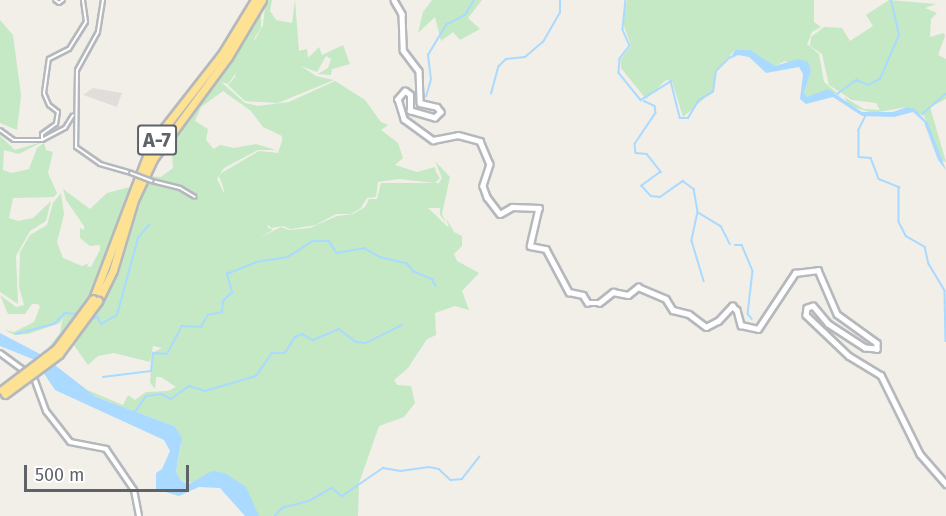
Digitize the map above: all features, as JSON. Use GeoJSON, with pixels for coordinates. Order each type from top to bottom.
{"type":"FeatureCollection","features":[{"type":"Feature","properties":{"kind":"highway","name":"A-7"},"geometry":{"type":"LineString","coordinates":[[96,300],[147,156],[165,128],[222,54],[255,0]]}},
{"type":"Feature","properties":{"kind":"highway","name":"A-7"},"geometry":{"type":"LineString","coordinates":[[2,393],[59,354],[96,300],[113,270],[135,200],[153,159],[228,57],[262,0]]}},
{"type":"Feature","properties":{"kind":"main road"},"geometry":{"type":"LineString","coordinates":[[394,0],[402,14],[403,50],[419,71],[420,103],[437,107],[441,112],[435,118],[410,111],[410,94],[405,91],[398,99],[404,119],[433,140],[458,135],[480,141],[490,164],[483,186],[491,204],[500,214],[512,207],[538,208],[530,246],[546,249],[569,292],[581,294],[588,303],[599,303],[613,292],[628,295],[638,287],[666,299],[673,310],[689,314],[706,327],[718,321],[732,306],[737,310],[741,325],[758,329],[795,273],[818,270],[837,314],[877,343],[877,349],[865,348],[828,324],[813,306],[807,308],[806,315],[849,356],[881,375],[920,454],[946,484]]}},
{"type":"Feature","properties":{"kind":"street"},"geometry":{"type":"LineString","coordinates":[[55,0],[63,0]]}},
{"type":"Feature","properties":{"kind":"street"},"geometry":{"type":"LineString","coordinates":[[42,140],[42,134],[56,124],[58,112],[50,105],[44,93],[49,59],[69,49],[86,22],[83,0]]}},
{"type":"Feature","properties":{"kind":"street"},"geometry":{"type":"LineString","coordinates":[[103,0],[98,32],[77,70],[74,113],[76,147],[99,164],[131,172],[152,182],[180,188],[195,197]]}},
{"type":"Feature","properties":{"kind":"street"},"geometry":{"type":"LineString","coordinates":[[0,130],[14,140],[42,140],[65,128],[74,113]]}},
{"type":"Feature","properties":{"kind":"street"},"geometry":{"type":"LineString","coordinates":[[0,353],[34,378],[46,411],[70,441],[106,449],[134,490],[139,516]]}},
{"type":"Feature","properties":{"kind":"shaded area"},"geometry":{"type":"Polygon","coordinates":[[[93,88],[122,93],[117,107],[83,95],[93,88]]]}},
{"type":"Feature","properties":{"kind":"green space"},"geometry":{"type":"Polygon","coordinates":[[[266,0],[272,0],[270,11],[276,20],[292,23],[295,0],[299,51],[307,49],[308,58],[319,47],[322,55],[343,45],[350,64],[332,69],[331,75],[318,74],[328,68],[331,59],[326,56],[317,72],[301,66],[316,76],[334,80],[278,103],[245,101],[228,85],[236,73],[228,84],[221,82],[245,103],[258,106],[289,102],[335,81],[365,100],[381,122],[388,125],[381,130],[398,143],[403,158],[395,165],[417,172],[435,167],[440,178],[435,183],[439,183],[442,178],[435,161],[450,177],[442,214],[446,223],[440,215],[440,208],[428,208],[449,228],[446,218],[454,232],[462,236],[462,246],[454,254],[457,261],[479,273],[462,291],[469,310],[455,306],[435,313],[436,335],[427,339],[408,368],[394,380],[397,385],[411,386],[415,403],[404,417],[379,426],[359,483],[358,516],[259,516],[212,471],[195,483],[181,481],[176,471],[181,446],[174,426],[96,397],[85,389],[123,405],[128,395],[135,400],[146,392],[168,391],[176,387],[161,377],[156,377],[155,389],[150,382],[152,353],[162,348],[153,346],[150,362],[114,353],[98,356],[88,365],[73,344],[68,350],[54,345],[48,348],[60,333],[63,317],[60,323],[28,334],[15,335],[4,330],[14,332],[34,322],[40,307],[38,304],[32,304],[25,314],[8,314],[0,295],[16,307],[24,305],[19,287],[20,252],[30,235],[47,225],[53,203],[61,193],[64,214],[57,242],[63,258],[82,266],[89,263],[87,266],[91,267],[100,250],[100,245],[90,246],[80,238],[80,228],[84,230],[84,226],[66,200],[63,189],[90,209],[107,193],[130,187],[97,285],[100,302],[118,265],[148,176],[161,177],[173,168],[172,153],[165,144],[261,11],[261,28],[253,43],[263,25],[266,0]],[[223,91],[201,107],[195,121],[208,129],[206,140],[214,149],[220,145],[234,148],[256,144],[276,150],[258,150],[224,168],[217,179],[224,193],[219,176],[223,172],[259,151],[278,153],[282,141],[282,136],[263,127],[251,111],[223,91]],[[399,179],[378,182],[376,197],[367,198],[361,208],[351,214],[336,214],[316,225],[290,229],[283,226],[271,228],[269,225],[267,227],[273,230],[258,239],[281,227],[289,230],[310,228],[337,216],[353,214],[365,207],[369,199],[377,199],[381,183],[435,183],[399,179]]]}},
{"type":"Feature","properties":{"kind":"green space"},"geometry":{"type":"Polygon","coordinates":[[[432,0],[482,0],[468,18],[480,29],[460,40],[453,32],[441,41],[435,17],[418,33],[423,12],[432,0]]]}},
{"type":"Feature","properties":{"kind":"green space"},"geometry":{"type":"Polygon","coordinates":[[[627,0],[814,0],[814,22],[821,27],[812,32],[807,44],[819,54],[824,82],[842,97],[835,93],[807,98],[804,93],[811,71],[785,61],[775,66],[767,64],[761,58],[735,50],[716,70],[714,90],[683,117],[672,81],[666,80],[646,99],[621,68],[621,59],[631,46],[623,23],[627,0]]]}},
{"type":"Feature","properties":{"kind":"green space"},"geometry":{"type":"Polygon","coordinates":[[[889,0],[936,4],[925,8],[937,13],[931,19],[930,37],[944,33],[945,36],[938,55],[946,59],[946,99],[930,107],[946,162],[941,160],[924,116],[907,107],[873,113],[850,106],[844,97],[864,109],[880,110],[876,103],[852,100],[829,85],[822,54],[810,46],[811,37],[824,27],[842,28],[850,41],[873,26],[866,15],[889,0]]]}},
{"type":"Feature","properties":{"kind":"green space"},"geometry":{"type":"Polygon","coordinates":[[[0,20],[13,35],[21,95],[17,130],[0,123],[0,20]]]}},
{"type":"Feature","properties":{"kind":"green space"},"geometry":{"type":"Polygon","coordinates":[[[0,136],[15,150],[42,142],[19,154],[4,150],[3,170],[12,173],[29,169],[37,148],[44,143],[46,150],[53,152],[48,173],[57,193],[54,197],[13,198],[9,218],[18,221],[33,218],[51,201],[46,221],[30,231],[16,256],[18,304],[0,292],[0,136]]]}},
{"type":"Feature","properties":{"kind":"water"},"geometry":{"type":"Polygon","coordinates":[[[735,50],[750,50],[775,66],[798,59],[808,62],[811,71],[804,93],[807,97],[828,89],[862,112],[893,112],[907,107],[915,109],[928,123],[946,170],[938,160],[924,122],[913,112],[894,117],[862,116],[833,97],[806,104],[800,99],[803,74],[799,67],[766,73],[749,57],[738,55],[730,59],[735,50]]]}},
{"type":"Feature","properties":{"kind":"water"},"geometry":{"type":"Polygon","coordinates":[[[0,333],[42,355],[96,397],[174,426],[182,438],[176,471],[181,481],[189,484],[212,471],[225,473],[246,487],[259,516],[245,516],[220,488],[199,487],[179,496],[156,489],[156,473],[162,469],[170,451],[164,440],[55,390],[35,360],[0,346],[0,333]]]}},
{"type":"Feature","properties":{"kind":"waterway"},"geometry":{"type":"LineString","coordinates":[[426,97],[431,80],[428,55],[446,25],[465,15],[474,0]]}},
{"type":"Feature","properties":{"kind":"waterway"},"geometry":{"type":"LineString","coordinates":[[491,94],[498,67],[506,59],[525,57],[543,42],[560,13],[560,0]]}},
{"type":"Feature","properties":{"kind":"waterway"},"geometry":{"type":"LineString","coordinates":[[626,0],[623,30],[630,46],[620,59],[619,73],[641,100],[671,81],[680,118],[688,118],[699,100],[713,92],[716,71],[730,57]]}},
{"type":"Feature","properties":{"kind":"waterway"},"geometry":{"type":"LineString","coordinates":[[837,94],[856,80],[869,85],[880,79],[899,35],[891,0]]}},
{"type":"Feature","properties":{"kind":"waterway"},"geometry":{"type":"LineString","coordinates":[[922,114],[946,94]]}},
{"type":"Feature","properties":{"kind":"waterway"},"geometry":{"type":"LineString","coordinates":[[644,101],[655,106],[656,113],[635,144],[636,153],[647,154],[661,172],[642,186],[651,196],[660,197],[683,181],[694,189],[698,212],[692,241],[704,281]]}},
{"type":"Feature","properties":{"kind":"waterway"},"geometry":{"type":"LineString","coordinates":[[866,116],[859,130],[859,157],[871,158],[879,179],[899,187],[899,222],[906,236],[925,247],[929,264],[945,291],[946,341]]}},
{"type":"Feature","properties":{"kind":"waterway"},"geometry":{"type":"LineString","coordinates":[[699,213],[721,226],[730,244]]}},
{"type":"Feature","properties":{"kind":"waterway"},"geometry":{"type":"LineString","coordinates":[[88,320],[98,317],[101,324],[117,315],[138,238],[149,225]]}},
{"type":"Feature","properties":{"kind":"waterway"},"geometry":{"type":"LineString","coordinates":[[103,377],[151,371],[153,353],[167,354],[182,326],[201,327],[208,315],[222,312],[223,301],[232,292],[227,274],[256,262],[288,257],[313,241],[329,241],[337,253],[364,248],[380,257],[407,263],[413,271],[432,279],[436,286]]}},
{"type":"Feature","properties":{"kind":"waterway"},"geometry":{"type":"LineString","coordinates":[[735,245],[742,245],[753,271],[748,314],[752,319]]}},
{"type":"Feature","properties":{"kind":"waterway"},"geometry":{"type":"LineString","coordinates":[[16,334],[54,324],[65,313],[77,314]]}},
{"type":"Feature","properties":{"kind":"waterway"},"geometry":{"type":"LineString","coordinates":[[135,412],[146,396],[162,394],[171,399],[189,386],[205,391],[256,376],[272,353],[285,353],[295,337],[302,334],[313,340],[339,329],[356,342],[366,343],[402,325]]}},
{"type":"Feature","properties":{"kind":"waterway"},"geometry":{"type":"LineString","coordinates":[[275,516],[282,508],[311,500],[332,488],[342,496],[383,468],[401,471],[429,467],[439,469],[451,480],[462,479],[479,457]]}}]}
